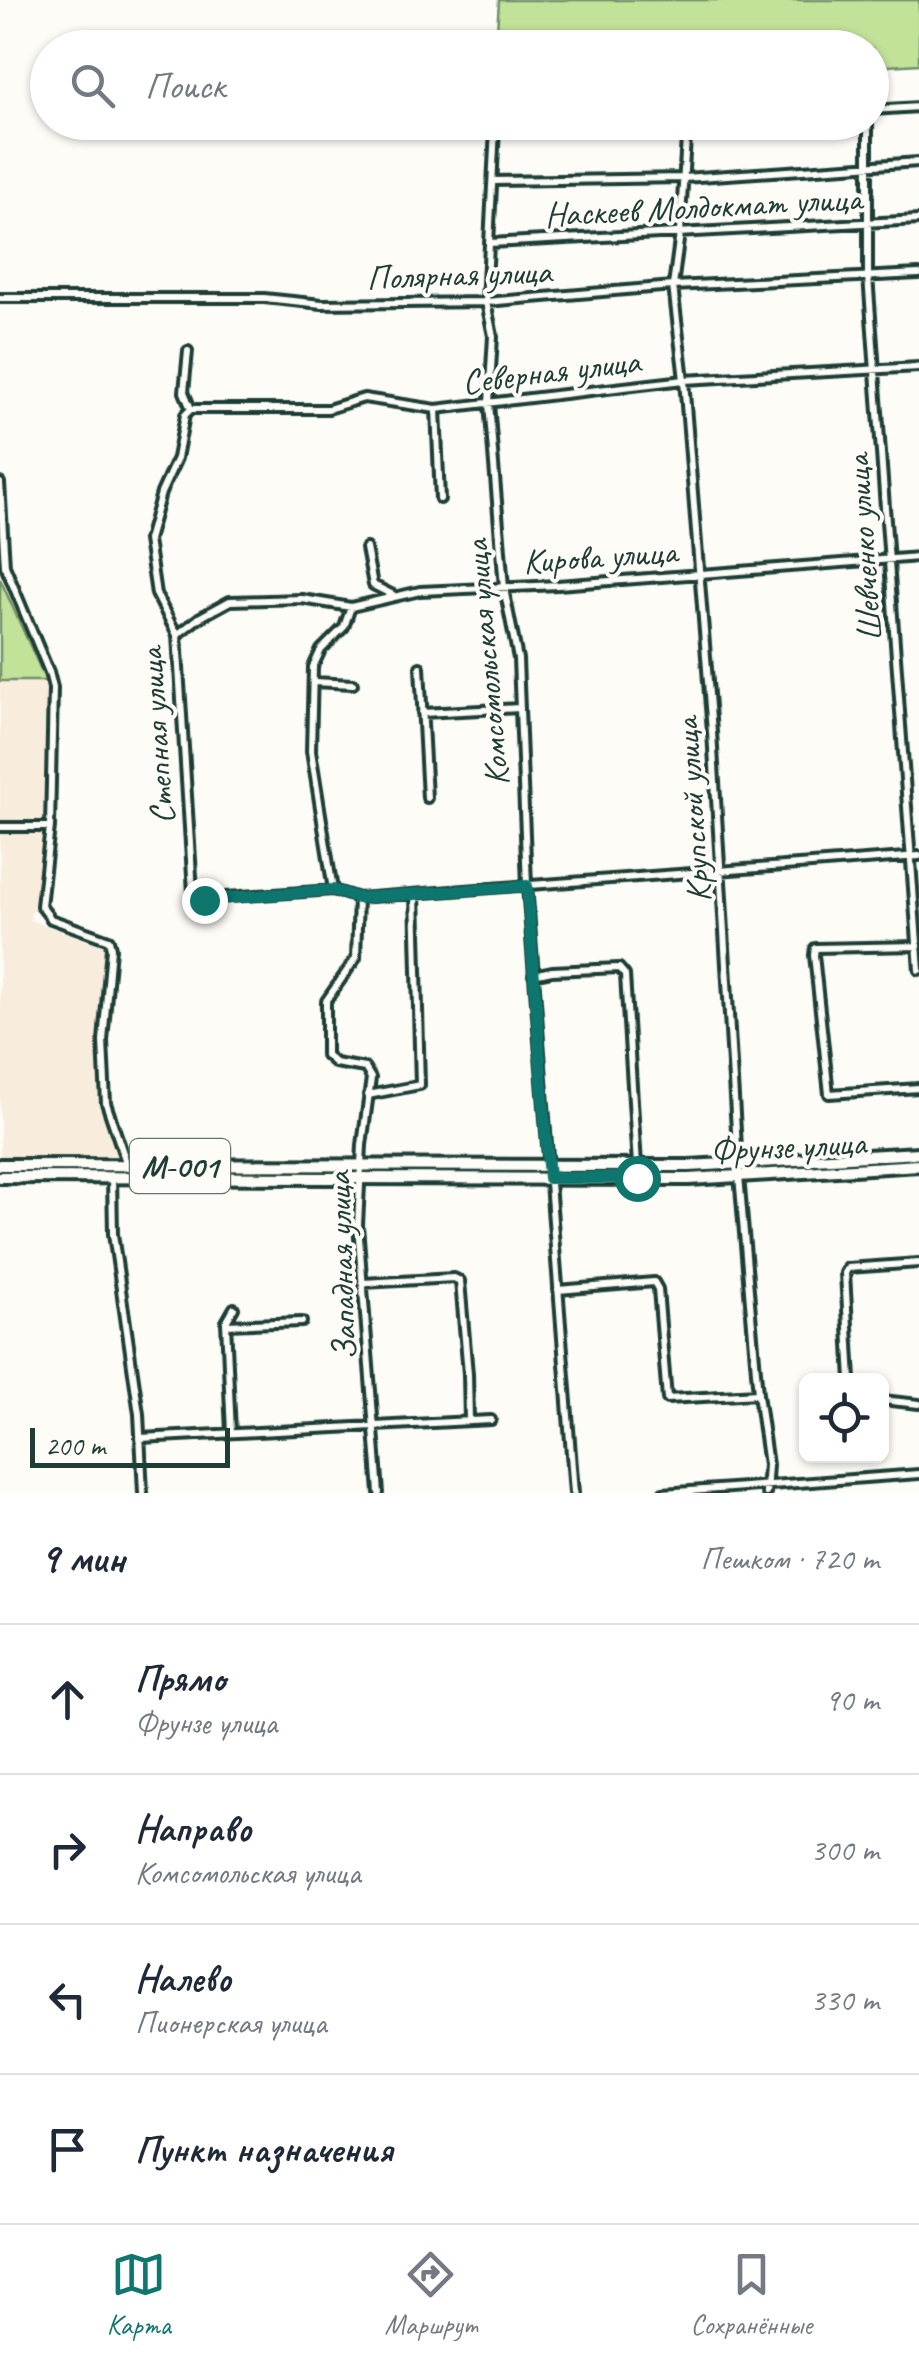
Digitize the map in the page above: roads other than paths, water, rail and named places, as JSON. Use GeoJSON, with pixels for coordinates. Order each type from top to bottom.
{"type":"FeatureCollection","features":[{"type":"Feature","properties":{"kind":"main road","name":"Фрунзе улица"},"geometry":{"type":"LineString","coordinates":[[548,1172],[919,1153]]}},
{"type":"Feature","properties":{"kind":"main road","name":"M-001"},"geometry":{"type":"LineString","coordinates":[[0,1165],[112,1172],[127,1166],[192,1172]]}},
{"type":"Feature","properties":{"kind":"main road","name":"Фрунзе улица"},"geometry":{"type":"LineString","coordinates":[[360,1172],[739,1177],[919,1166]]}},
{"type":"Feature","properties":{"kind":"main road","name":"M-001"},"geometry":{"type":"LineString","coordinates":[[0,1177],[112,1172],[360,1172]]}},
{"type":"Feature","properties":{"kind":"street"},"geometry":{"type":"LineString","coordinates":[[889,109],[919,106]]}},
{"type":"Feature","properties":{"kind":"street","name":"Комсомольская улица"},"geometry":{"type":"LineString","coordinates":[[494,140],[486,302],[493,336],[490,403],[504,588],[518,659],[527,886],[574,1493]]}},
{"type":"Feature","properties":{"kind":"street","name":"Крупской улица"},"geometry":{"type":"LineString","coordinates":[[686,140],[673,286],[712,732],[719,870],[724,883],[738,1164],[768,1466],[766,1489]]}},
{"type":"Feature","properties":{"kind":"street","name":"Шевченко улица"},"geometry":{"type":"LineString","coordinates":[[868,140],[868,276],[887,559],[916,856],[919,970]]}},
{"type":"Feature","properties":{"kind":"street"},"geometry":{"type":"LineString","coordinates":[[494,181],[684,178],[919,162]]}},
{"type":"Feature","properties":{"kind":"street","name":"Наскеев Молдокмат улица"},"geometry":{"type":"LineString","coordinates":[[490,243],[919,220]]}},
{"type":"Feature","properties":{"kind":"street","name":"Полярная улица"},"geometry":{"type":"LineString","coordinates":[[0,298],[264,298],[322,304],[486,302],[673,286],[919,274]]}},
{"type":"Feature","properties":{"kind":"street"},"geometry":{"type":"LineString","coordinates":[[188,351],[184,392],[191,409]]}},
{"type":"Feature","properties":{"kind":"street","name":"Северная улица"},"geometry":{"type":"LineString","coordinates":[[191,409],[328,409],[364,398],[436,409],[684,380],[919,367]]}},
{"type":"Feature","properties":{"kind":"street","name":"Степная улица"},"geometry":{"type":"LineString","coordinates":[[191,409],[185,415],[177,458],[161,493],[148,540],[156,594],[177,636],[193,892],[196,899],[204,900],[333,890]]}},
{"type":"Feature","properties":{"kind":"street"},"geometry":{"type":"LineString","coordinates":[[436,409],[440,498]]}},
{"type":"Feature","properties":{"kind":"street"},"geometry":{"type":"LineString","coordinates":[[0,483],[4,566],[53,688],[44,913],[66,926],[104,937],[111,948],[103,1041],[106,1102],[127,1166]]}},
{"type":"Feature","properties":{"kind":"street"},"geometry":{"type":"LineString","coordinates":[[366,548],[373,585],[394,596]]}},
{"type":"Feature","properties":{"kind":"street","name":"Кирова улица"},"geometry":{"type":"LineString","coordinates":[[177,636],[230,601],[302,600],[352,607],[394,596],[919,558]]}},
{"type":"Feature","properties":{"kind":"street"},"geometry":{"type":"LineString","coordinates":[[352,607],[344,626],[321,650],[313,667],[311,750],[333,890],[358,898],[916,856]]}},
{"type":"Feature","properties":{"kind":"street"},"geometry":{"type":"LineString","coordinates":[[420,667],[426,798]]}},
{"type":"Feature","properties":{"kind":"street"},"geometry":{"type":"LineString","coordinates":[[313,682],[353,684]]}},
{"type":"Feature","properties":{"kind":"street"},"geometry":{"type":"LineString","coordinates":[[422,714],[520,708]]}},
{"type":"Feature","properties":{"kind":"street"},"geometry":{"type":"LineString","coordinates":[[0,826],[50,827]]}},
{"type":"Feature","properties":{"kind":"street"},"geometry":{"type":"LineString","coordinates":[[358,898],[356,958],[326,1001],[324,1030],[326,1056],[365,1068],[371,1078],[368,1095],[420,1086],[415,894]]}},
{"type":"Feature","properties":{"kind":"street"},"geometry":{"type":"LineString","coordinates":[[918,946],[815,948],[814,955],[826,1088],[830,1094],[919,1088]]}},
{"type":"Feature","properties":{"kind":"street"},"geometry":{"type":"LineString","coordinates":[[533,975],[618,968],[625,976],[637,1166]]}},
{"type":"Feature","properties":{"kind":"street","name":"Западная улица"},"geometry":{"type":"LineString","coordinates":[[368,1095],[358,1225],[379,1493]]}},
{"type":"Feature","properties":{"kind":"street"},"geometry":{"type":"LineString","coordinates":[[112,1172],[113,1234],[140,1438],[143,1493]]}},
{"type":"Feature","properties":{"kind":"street"},"geometry":{"type":"LineString","coordinates":[[851,1373],[845,1273],[848,1268],[919,1263]]}},
{"type":"Feature","properties":{"kind":"street"},"geometry":{"type":"LineString","coordinates":[[363,1284],[460,1280],[468,1420]]}},
{"type":"Feature","properties":{"kind":"street"},"geometry":{"type":"LineString","coordinates":[[558,1290],[654,1282],[658,1289],[667,1399],[758,1394]]}},
{"type":"Feature","properties":{"kind":"street"},"geometry":{"type":"LineString","coordinates":[[231,1433],[226,1325],[234,1308]]}},
{"type":"Feature","properties":{"kind":"street"},"geometry":{"type":"LineString","coordinates":[[226,1325],[302,1322]]}},
{"type":"Feature","properties":{"kind":"street"},"geometry":{"type":"LineString","coordinates":[[889,1401],[919,1404]]}},
{"type":"Feature","properties":{"kind":"street"},"geometry":{"type":"LineString","coordinates":[[140,1438],[491,1420]]}},
{"type":"Feature","properties":{"kind":"street"},"geometry":{"type":"LineString","coordinates":[[663,1493],[766,1489],[919,1474]]}}]}
